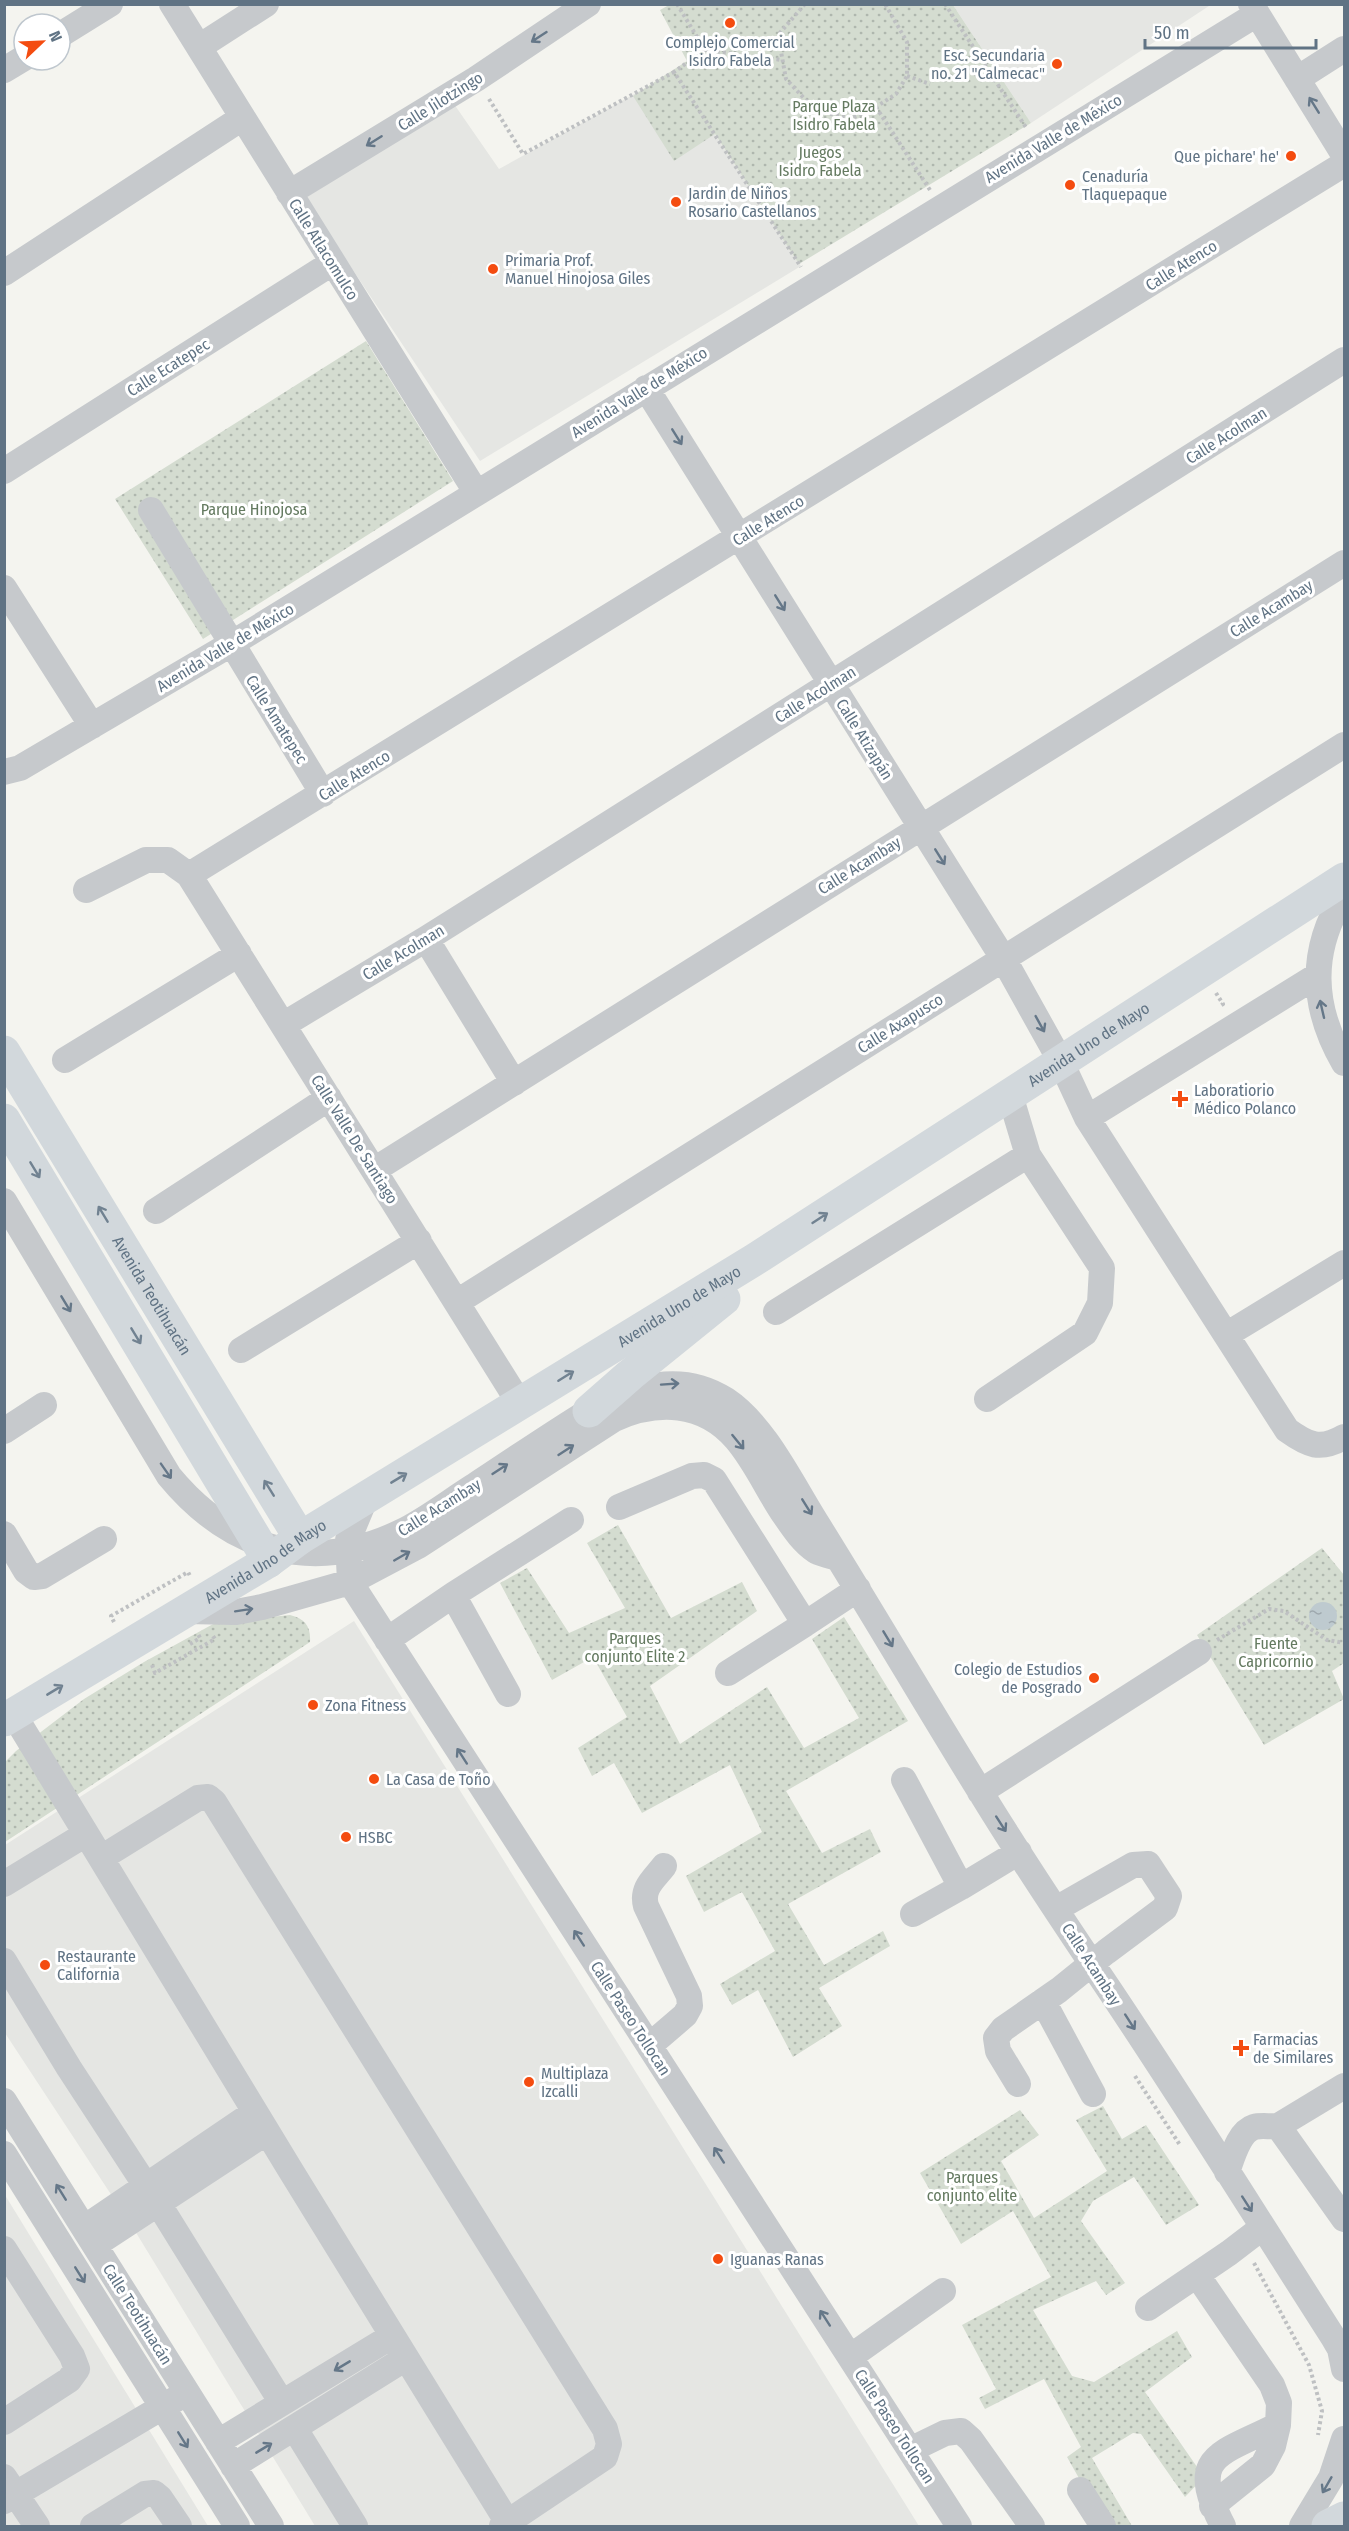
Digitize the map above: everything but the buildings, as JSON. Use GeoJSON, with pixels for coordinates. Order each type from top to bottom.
{"type":"FeatureCollection","features":[{"type":"Feature","properties":{"kind":"main road","name":"Avenida Uno de Mayo"},"geometry":{"type":"LineString","coordinates":[[9,1718],[269,1561],[300,1538],[784,1241],[1344,879]]}},
{"type":"Feature","properties":{"kind":"main road","name":"Avenida Teotihuacán"},"geometry":{"type":"LineString","coordinates":[[4,1052],[300,1538]]}},
{"type":"Feature","properties":{"kind":"main road"},"geometry":{"type":"LineString","coordinates":[[4,1120],[160,1376],[269,1561]]}},
{"type":"Feature","properties":{"kind":"main road"},"geometry":{"type":"LineString","coordinates":[[589,1411],[731,1293],[784,1241]]}},
{"type":"Feature","properties":{"kind":"main road"},"geometry":{"type":"LineString","coordinates":[[160,1376],[189,1358]]}},
{"type":"Feature","properties":{"kind":"main road"},"geometry":{"type":"LineString","coordinates":[[1328,2526],[1344,2518]]}},
{"type":"Feature","properties":{"kind":"street"},"geometry":{"type":"LineString","coordinates":[[72,28],[110,4]]}},
{"type":"Feature","properties":{"kind":"street","name":"Calle Atlacomulco"},"geometry":{"type":"LineString","coordinates":[[172,4],[476,492]]}},
{"type":"Feature","properties":{"kind":"street"},"geometry":{"type":"LineString","coordinates":[[199,47],[266,4]]}},
{"type":"Feature","properties":{"kind":"street","name":"Calle Jilotzingo"},"geometry":{"type":"LineString","coordinates":[[290,193],[476,79],[588,4]]}},
{"type":"Feature","properties":{"kind":"street"},"geometry":{"type":"LineString","coordinates":[[1254,9],[1344,155]]}},
{"type":"Feature","properties":{"kind":"street","name":"Avenida Valle de México"},"geometry":{"type":"LineString","coordinates":[[4,789],[12,770],[231,644],[1038,147],[1254,9]]}},
{"type":"Feature","properties":{"kind":"street"},"geometry":{"type":"LineString","coordinates":[[1297,79],[1344,49]]}},
{"type":"Feature","properties":{"kind":"street"},"geometry":{"type":"LineString","coordinates":[[4,273],[242,118]]}},
{"type":"Feature","properties":{"kind":"street","name":"Calle Atenco"},"geometry":{"type":"LineString","coordinates":[[189,874],[740,538],[1344,164]]}},
{"type":"Feature","properties":{"kind":"street","name":"Calle Ecatepec"},"geometry":{"type":"LineString","coordinates":[[4,471],[332,263]]}},
{"type":"Feature","properties":{"kind":"street","name":"Calle Acolman"},"geometry":{"type":"LineString","coordinates":[[283,1025],[426,939],[1344,360]]}},
{"type":"Feature","properties":{"kind":"street","name":"Calle Atizapán"},"geometry":{"type":"LineString","coordinates":[[646,388],[1003,958],[1061,1062],[1087,1118],[1287,1430],[1307,1444],[1337,1441]]}},
{"type":"Feature","properties":{"kind":"street","name":"Calle Amatepec"},"geometry":{"type":"LineString","coordinates":[[151,510],[323,794]]}},
{"type":"Feature","properties":{"kind":"street","name":"Calle Acambay"},"geometry":{"type":"LineString","coordinates":[[374,1170],[920,826],[1344,563]]}},
{"type":"Feature","properties":{"kind":"street"},"geometry":{"type":"LineString","coordinates":[[4,588],[92,726]]}},
{"type":"Feature","properties":{"kind":"street","name":"Calle Axapusco"},"geometry":{"type":"LineString","coordinates":[[457,1302],[1344,745]]}},
{"type":"Feature","properties":{"kind":"street"},"geometry":{"type":"LineString","coordinates":[[86,891],[146,860],[168,860],[189,874]]}},
{"type":"Feature","properties":{"kind":"street","name":"Calle Valle De Santiago"},"geometry":{"type":"LineString","coordinates":[[189,874],[520,1404]]}},
{"type":"Feature","properties":{"kind":"street"},"geometry":{"type":"LineString","coordinates":[[1344,895],[1334,912],[1322,942],[1318,975],[1321,1009],[1333,1043],[1344,1063]]}},
{"type":"Feature","properties":{"kind":"street"},"geometry":{"type":"LineString","coordinates":[[426,939],[514,1083]]}},
{"type":"Feature","properties":{"kind":"street"},"geometry":{"type":"LineString","coordinates":[[65,1060],[239,954]]}},
{"type":"Feature","properties":{"kind":"street"},"geometry":{"type":"LineString","coordinates":[[1087,1118],[1318,975]]}},
{"type":"Feature","properties":{"kind":"street"},"geometry":{"type":"LineString","coordinates":[[987,1399],[1086,1333],[1100,1303],[1101,1268],[1028,1155],[1010,1095]]}},
{"type":"Feature","properties":{"kind":"street"},"geometry":{"type":"LineString","coordinates":[[156,1211],[329,1098]]}},
{"type":"Feature","properties":{"kind":"street"},"geometry":{"type":"LineString","coordinates":[[776,1312],[1028,1155]]}},
{"type":"Feature","properties":{"kind":"street","name":"Calle Acambay"},"geometry":{"type":"LineString","coordinates":[[4,1201],[169,1476],[183,1493],[207,1514],[235,1533],[256,1543],[289,1552],[311,1554],[343,1552],[383,1540],[420,1521],[589,1411],[621,1395],[654,1386],[687,1384],[715,1394],[742,1412],[755,1425],[858,1589],[980,1792],[1263,2227],[1343,2356]]}},
{"type":"Feature","properties":{"kind":"street"},"geometry":{"type":"LineString","coordinates":[[241,1350],[419,1241]]}},
{"type":"Feature","properties":{"kind":"street"},"geometry":{"type":"LineString","coordinates":[[1226,1335],[1344,1263]]}},
{"type":"Feature","properties":{"kind":"street"},"geometry":{"type":"LineString","coordinates":[[4,1431],[44,1406]]}},
{"type":"Feature","properties":{"kind":"street","name":"Calle Acambay"},"geometry":{"type":"LineString","coordinates":[[186,1611],[236,1612],[350,1582],[418,1546],[614,1419],[661,1406],[691,1409],[723,1426],[746,1454],[801,1537],[816,1551],[838,1558]]}},
{"type":"Feature","properties":{"kind":"street"},"geometry":{"type":"LineString","coordinates":[[619,1507],[692,1476],[705,1475],[714,1480],[805,1624]]}},
{"type":"Feature","properties":{"kind":"street","name":"Calle Paseo Tollocan"},"geometry":{"type":"LineString","coordinates":[[365,1499],[348,1540],[350,1582],[959,2526]]}},
{"type":"Feature","properties":{"kind":"street"},"geometry":{"type":"LineString","coordinates":[[387,1640],[453,1594],[571,1520]]}},
{"type":"Feature","properties":{"kind":"street"},"geometry":{"type":"LineString","coordinates":[[4,1534],[26,1571],[34,1577],[42,1576],[104,1539]]}},
{"type":"Feature","properties":{"kind":"street"},"geometry":{"type":"LineString","coordinates":[[728,1673],[858,1589]]}},
{"type":"Feature","properties":{"kind":"street"},"geometry":{"type":"LineString","coordinates":[[453,1594],[508,1694]]}},
{"type":"Feature","properties":{"kind":"street"},"geometry":{"type":"LineString","coordinates":[[980,1792],[1199,1652]]}},
{"type":"Feature","properties":{"kind":"street"},"geometry":{"type":"LineString","coordinates":[[9,1718],[101,1858],[506,2525],[605,2457],[609,2444],[605,2429],[214,1802],[208,1797],[198,1798],[101,1858]]}},
{"type":"Feature","properties":{"kind":"street"},"geometry":{"type":"LineString","coordinates":[[904,1780],[961,1887]]}},
{"type":"Feature","properties":{"kind":"street"},"geometry":{"type":"LineString","coordinates":[[4,1884],[86,1834]]}},
{"type":"Feature","properties":{"kind":"street"},"geometry":{"type":"LineString","coordinates":[[913,1914],[1019,1852]]}},
{"type":"Feature","properties":{"kind":"street"},"geometry":{"type":"LineString","coordinates":[[1017,2084],[998,2051],[996,2038],[1003,2030],[1165,1908],[1169,1896],[1148,1864],[1133,1864],[1056,1909]]}},
{"type":"Feature","properties":{"kind":"street"},"geometry":{"type":"LineString","coordinates":[[649,2046],[685,2015],[690,2006],[689,1996],[643,1896],[645,1889],[664,1866]]}},
{"type":"Feature","properties":{"kind":"street"},"geometry":{"type":"LineString","coordinates":[[4,1961],[69,2068],[152,2195],[282,2403]]}},
{"type":"Feature","properties":{"kind":"street"},"geometry":{"type":"LineString","coordinates":[[1042,2001],[1093,2094]]}},
{"type":"Feature","properties":{"kind":"street"},"geometry":{"type":"LineString","coordinates":[[1227,2172],[1239,2142],[1247,2132],[1254,2127],[1278,2126],[1344,2086]]}},
{"type":"Feature","properties":{"kind":"street","name":"Calle Teotihuacán"},"geometry":{"type":"LineString","coordinates":[[4,2101],[271,2526]]}},
{"type":"Feature","properties":{"kind":"street"},"geometry":{"type":"LineString","coordinates":[[89,2237],[261,2122]]}},
{"type":"Feature","properties":{"kind":"street"},"geometry":{"type":"LineString","coordinates":[[1278,2126],[1344,2219]]}},
{"type":"Feature","properties":{"kind":"street","name":"Calle Teotihuacán"},"geometry":{"type":"LineString","coordinates":[[4,2154],[237,2526]]}},
{"type":"Feature","properties":{"kind":"street"},"geometry":{"type":"LineString","coordinates":[[1148,2308],[1263,2227]]}},
{"type":"Feature","properties":{"kind":"street"},"geometry":{"type":"LineString","coordinates":[[4,2248],[72,2356],[76,2369],[69,2380],[4,2422]]}},
{"type":"Feature","properties":{"kind":"street"},"geometry":{"type":"LineString","coordinates":[[1197,2275],[1272,2385],[1279,2403],[1278,2425],[1273,2446],[1263,2465],[1217,2516],[1205,2480],[1209,2466],[1218,2456],[1278,2425]]}},
{"type":"Feature","properties":{"kind":"street"},"geometry":{"type":"LineString","coordinates":[[850,2357],[943,2291]]}},
{"type":"Feature","properties":{"kind":"street"},"geometry":{"type":"LineString","coordinates":[[218,2442],[392,2336]]}},
{"type":"Feature","properties":{"kind":"street"},"geometry":{"type":"LineString","coordinates":[[233,2466],[406,2358]]}},
{"type":"Feature","properties":{"kind":"street"},"geometry":{"type":"LineString","coordinates":[[37,2526],[8,2490],[187,2393]]}},
{"type":"Feature","properties":{"kind":"street"},"geometry":{"type":"LineString","coordinates":[[295,2429],[355,2526]]}},
{"type":"Feature","properties":{"kind":"street"},"geometry":{"type":"LineString","coordinates":[[910,2450],[945,2433],[961,2431],[971,2440],[1032,2526]]}},
{"type":"Feature","properties":{"kind":"street"},"geometry":{"type":"LineString","coordinates":[[1302,2526],[1331,2478],[1344,2439]]}},
{"type":"Feature","properties":{"kind":"street"},"geometry":{"type":"LineString","coordinates":[[1080,2490],[1103,2526]]}},
{"type":"Feature","properties":{"kind":"street"},"geometry":{"type":"LineString","coordinates":[[93,2526],[145,2494],[154,2493],[179,2526]]}},
{"type":"Feature","properties":{"kind":"path"},"geometry":{"type":"LineString","coordinates":[[677,4],[705,50]]}},
{"type":"Feature","properties":{"kind":"path"},"geometry":{"type":"LineString","coordinates":[[805,4],[778,35],[786,79],[816,111],[852,118],[897,94],[907,76],[907,42],[885,4]]}},
{"type":"Feature","properties":{"kind":"path"},"geometry":{"type":"LineString","coordinates":[[945,4],[1038,147]]}},
{"type":"Feature","properties":{"kind":"path"},"geometry":{"type":"LineString","coordinates":[[476,79],[523,154],[674,72],[705,50],[782,60]]}},
{"type":"Feature","properties":{"kind":"path"},"geometry":{"type":"LineString","coordinates":[[674,72],[812,285]]}},
{"type":"Feature","properties":{"kind":"path"},"geometry":{"type":"LineString","coordinates":[[907,76],[930,84]]}},
{"type":"Feature","properties":{"kind":"path"},"geometry":{"type":"LineString","coordinates":[[876,107],[941,207]]}},
{"type":"Feature","properties":{"kind":"path"},"geometry":{"type":"LineString","coordinates":[[1199,1652],[1269,1609],[1284,1611],[1327,1640],[1344,1642]]}},
{"type":"Feature","properties":{"kind":"path"},"geometry":{"type":"LineString","coordinates":[[180,1649],[200,1638],[186,1611]]}},
{"type":"Feature","properties":{"kind":"path"},"geometry":{"type":"LineString","coordinates":[[161,1660],[151,1666],[155,1673],[215,1639]]}},
{"type":"Feature","properties":{"kind":"path"},"geometry":{"type":"LineString","coordinates":[[1129,2067],[1186,2155]]}},
{"type":"Feature","properties":{"kind":"path"},"geometry":{"type":"LineString","coordinates":[[1243,2243],[1309,2365],[1322,2411],[1317,2443]]}},
{"type":"Feature","properties":{"kind":"shaded area","name":"Esc. Secundaria no. 21 \"Calmecac\""},"geometry":{"type":"Polygon","coordinates":[[[1212,4],[1031,123],[953,5],[1212,4]]]}},
{"type":"Feature","properties":{"kind":"shaded area","name":"Primaria Prof. Manuel Hinojosa Giles"},"geometry":{"type":"Polygon","coordinates":[[[674,72],[801,266],[480,461],[305,198],[454,104],[499,169],[674,72]]]}},
{"type":"Feature","properties":{"kind":"shaded area"},"geometry":{"type":"Polygon","coordinates":[[[354,1621],[919,2526],[315,2526],[135,2231],[5,2033],[5,1845],[354,1621]]]}},
{"type":"Feature","properties":{"kind":"shaded area"},"geometry":{"type":"Polygon","coordinates":[[[5,2195],[208,2526],[5,2526],[5,2195]]]}},
{"type":"Feature","properties":{"kind":"green space","name":"Parque Plaza Isidro Fabela"},"geometry":{"type":"Polygon","coordinates":[[[669,5],[953,5],[1031,123],[799,264],[715,134],[674,161],[633,96],[687,61],[660,10],[669,5]]]}},
{"type":"Feature","properties":{"kind":"green space","name":"Parque Hinojosa"},"geometry":{"type":"Polygon","coordinates":[[[366,341],[453,481],[203,639],[115,499],[366,341]]]}},
{"type":"Feature","properties":{"kind":"green space","name":"Parques conjunto Elite 2"},"geometry":{"type":"Polygon","coordinates":[[[618,1525],[671,1618],[742,1582],[757,1611],[650,1686],[680,1744],[767,1687],[804,1748],[859,1718],[812,1639],[844,1617],[908,1721],[786,1791],[822,1853],[870,1829],[881,1852],[788,1904],[824,1965],[883,1931],[890,1946],[819,1988],[842,2026],[793,2057],[758,1990],[732,2005],[720,1984],[775,1951],[742,1892],[704,1912],[686,1876],[762,1832],[730,1765],[642,1813],[614,1763],[592,1776],[578,1748],[627,1717],[593,1657],[552,1680],[500,1583],[527,1568],[569,1633],[625,1608],[587,1543],[618,1525]]]}},
{"type":"Feature","properties":{"kind":"green space","name":"Fuente Capricornio"},"geometry":{"type":"Polygon","coordinates":[[[1322,1548],[1344,1575],[1344,1663],[1332,1671],[1344,1699],[1264,1745],[1197,1635],[1322,1548]]]}},
{"type":"Feature","properties":{"kind":"green space"},"geometry":{"type":"Polygon","coordinates":[[[290,1615],[306,1624],[310,1642],[5,1842],[4,1763],[16,1751],[84,1699],[144,1662],[215,1623],[290,1615]]]}},
{"type":"Feature","properties":{"kind":"green space","name":"Parques conjunto elite"},"geometry":{"type":"Polygon","coordinates":[[[1103,2106],[1122,2139],[1146,2125],[1199,2205],[1166,2225],[1134,2177],[1093,2201],[1081,2221],[1125,2283],[1106,2295],[1096,2281],[1033,2310],[1072,2376],[1094,2382],[1177,2331],[1192,2357],[1145,2392],[1204,2477],[1185,2497],[1141,2434],[1133,2433],[1092,2458],[1132,2526],[1106,2526],[1067,2457],[1081,2447],[1044,2379],[985,2409],[979,2398],[996,2389],[962,2325],[1051,2277],[1013,2211],[961,2244],[920,2173],[1020,2110],[1039,2135],[1001,2161],[1034,2218],[1107,2171],[1076,2120],[1103,2106]]]}},
{"type":"Feature","properties":{"kind":"water"},"geometry":{"type":"Polygon","coordinates":[[[1323,1602],[1333,1606],[1337,1616],[1333,1626],[1323,1630],[1313,1626],[1309,1616],[1313,1606],[1323,1602]]]}},
{"type":"Feature","properties":{"kind":"place","name":"Complejo Comercial Isidro Fabela"},"geometry":{"type":"Point","coordinates":[730,23]}},
{"type":"Feature","properties":{"kind":"place","name":"Esc. Secundaria no. 21 \"Calmecac\""},"geometry":{"type":"Point","coordinates":[1057,64]}},
{"type":"Feature","properties":{"kind":"place","name":"Que pichare' he'"},"geometry":{"type":"Point","coordinates":[1291,156]}},
{"type":"Feature","properties":{"kind":"place","name":"Cenaduría Tlaquepaque"},"geometry":{"type":"Point","coordinates":[1070,185]}},
{"type":"Feature","properties":{"kind":"place","name":"Jardin de Niños Rosario Castellanos"},"geometry":{"type":"Point","coordinates":[676,202]}},
{"type":"Feature","properties":{"kind":"place","name":"Primaria Prof. Manuel Hinojosa Giles"},"geometry":{"type":"Point","coordinates":[493,269]}},
{"type":"Feature","properties":{"kind":"place","name":"Laboratiorio Médico Polanco"},"geometry":{"type":"Point","coordinates":[1180,1099]}},
{"type":"Feature","properties":{"kind":"place","name":"Colegio de Estudios de Posgrado"},"geometry":{"type":"Point","coordinates":[1094,1678]}},
{"type":"Feature","properties":{"kind":"place","name":"Zona Fitness"},"geometry":{"type":"Point","coordinates":[313,1705]}},
{"type":"Feature","properties":{"kind":"place","name":"La Casa de Toño"},"geometry":{"type":"Point","coordinates":[374,1779]}},
{"type":"Feature","properties":{"kind":"place","name":"HSBC"},"geometry":{"type":"Point","coordinates":[346,1837]}},
{"type":"Feature","properties":{"kind":"place","name":"Restaurante California"},"geometry":{"type":"Point","coordinates":[45,1965]}},
{"type":"Feature","properties":{"kind":"place","name":"Farmacias de Similares"},"geometry":{"type":"Point","coordinates":[1241,2048]}},
{"type":"Feature","properties":{"kind":"place","name":"Multiplaza Izcalli"},"geometry":{"type":"Point","coordinates":[529,2082]}},
{"type":"Feature","properties":{"kind":"place","name":"Iguanas Ranas"},"geometry":{"type":"Point","coordinates":[718,2259]}},
{"type":"Feature","properties":{"kind":"park label","name":"Juegos Isidro Fabela"},"geometry":{"type":"Point","coordinates":[820,161]}}]}
